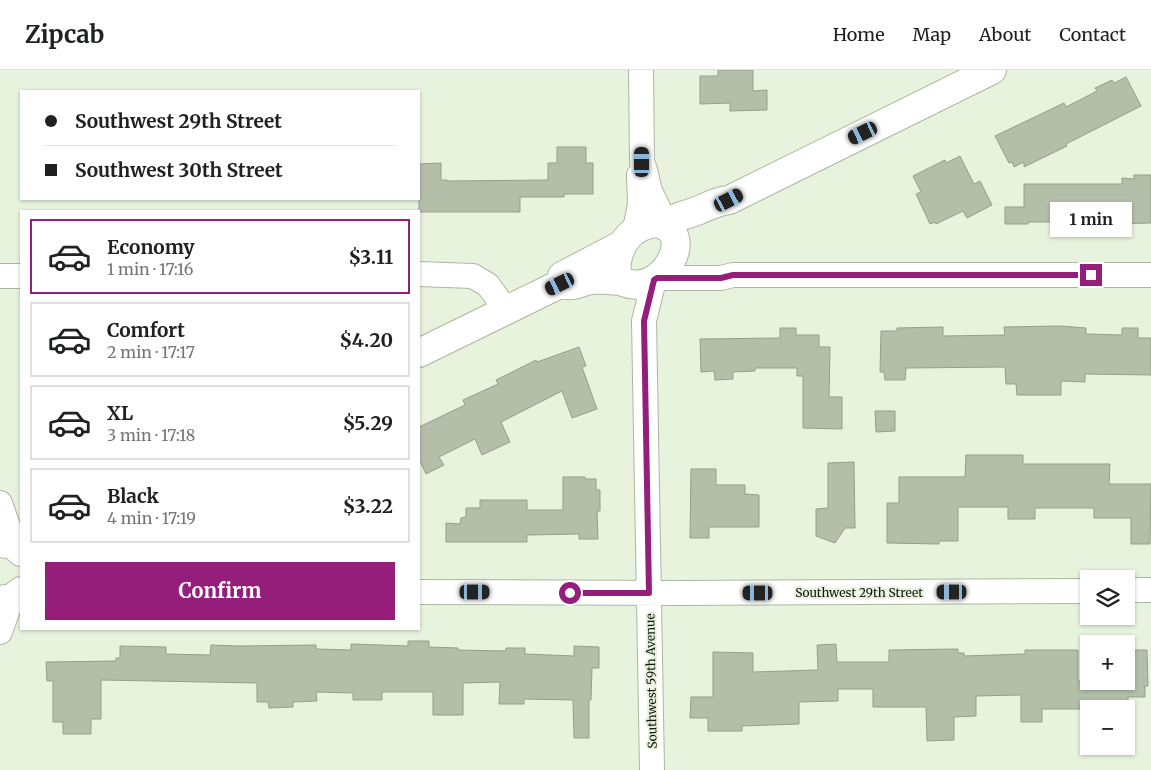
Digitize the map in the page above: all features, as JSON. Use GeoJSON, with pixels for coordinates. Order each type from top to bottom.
{"type":"FeatureCollection","features":[{"type":"Feature","properties":{"kind":"street"},"geometry":{"type":"LineString","coordinates":[[623,282],[617,273],[619,251],[629,237],[640,204],[638,170],[642,162],[641,70]]}},
{"type":"Feature","properties":{"kind":"street"},"geometry":{"type":"LineString","coordinates":[[656,279],[668,266],[669,237],[673,218],[694,212],[716,201],[729,200],[992,70]]}},
{"type":"Feature","properties":{"kind":"street"},"geometry":{"type":"LineString","coordinates":[[642,162],[669,237],[689,266],[725,271],[733,275]]}},
{"type":"Feature","properties":{"kind":"street"},"geometry":{"type":"LineString","coordinates":[[560,284],[562,276],[649,224],[669,237]]}},
{"type":"Feature","properties":{"kind":"street"},"geometry":{"type":"LineString","coordinates":[[420,274],[473,276],[488,285],[506,310]]}},
{"type":"Feature","properties":{"kind":"street"},"geometry":{"type":"LineString","coordinates":[[420,353],[560,284],[569,287],[583,281],[592,280],[642,284],[656,279],[721,278],[733,275],[1151,276]]}},
{"type":"Feature","properties":{"kind":"street"},"geometry":{"type":"LineString","coordinates":[[0,276],[20,276]]}},
{"type":"Feature","properties":{"kind":"street","name":"Southwest 59th Avenue"},"geometry":{"type":"LineString","coordinates":[[652,770],[644,321],[656,279]]}},
{"type":"Feature","properties":{"kind":"street","name":"Southwest 59th Avenue"},"geometry":{"type":"LineString","coordinates":[[623,282],[636,299],[644,321]]}},
{"type":"Feature","properties":{"kind":"street"},"geometry":{"type":"LineString","coordinates":[[0,503],[13,544]]}},
{"type":"Feature","properties":{"kind":"street"},"geometry":{"type":"LineString","coordinates":[[1135,590],[1151,590]]}},
{"type":"Feature","properties":{"kind":"street","name":"Southwest 29th Street"},"geometry":{"type":"LineString","coordinates":[[420,592],[1080,591]]}},
{"type":"Feature","properties":{"kind":"street"},"geometry":{"type":"LineString","coordinates":[[0,632],[14,596]]}},
{"type":"Feature","properties":{"kind":"building"},"geometry":{"type":"Polygon","coordinates":[[[718,70],[753,70],[753,91],[767,90],[767,110],[730,111],[730,103],[700,104],[700,76],[718,76],[718,70]]]}},
{"type":"Feature","properties":{"kind":"building"},"geometry":{"type":"Polygon","coordinates":[[[1126,77],[1141,106],[1024,167],[1024,162],[1014,167],[1012,162],[1009,163],[995,136],[1064,103],[1066,107],[1097,91],[1095,88],[1112,80],[1114,83],[1126,77]]]}},
{"type":"Feature","properties":{"kind":"building"},"geometry":{"type":"Polygon","coordinates":[[[557,147],[586,147],[586,163],[593,163],[593,194],[564,194],[564,197],[520,197],[520,212],[420,212],[419,210],[420,164],[441,163],[441,180],[447,181],[548,180],[548,163],[557,163],[557,147]]]}},
{"type":"Feature","properties":{"kind":"building"},"geometry":{"type":"Polygon","coordinates":[[[960,156],[974,184],[980,181],[992,205],[967,218],[963,211],[936,224],[935,222],[930,224],[916,194],[921,192],[913,176],[945,160],[946,163],[960,156]]]}},
{"type":"Feature","properties":{"kind":"building"},"geometry":{"type":"Polygon","coordinates":[[[1134,175],[1151,175],[1151,223],[1065,225],[1065,222],[1028,222],[1028,224],[1005,224],[1005,207],[1024,207],[1024,184],[1122,184],[1122,178],[1134,179],[1134,175]]]}},
{"type":"Feature","properties":{"kind":"building"},"geometry":{"type":"Polygon","coordinates":[[[1060,326],[1086,328],[1086,334],[1122,335],[1122,328],[1138,328],[1138,338],[1151,338],[1151,375],[1085,374],[1085,382],[1061,381],[1061,395],[1017,395],[1016,384],[1006,384],[1005,367],[906,368],[905,380],[885,380],[884,372],[880,372],[881,331],[897,331],[897,328],[943,327],[943,336],[1005,335],[1004,327],[1060,326]]]}},
{"type":"Feature","properties":{"kind":"building"},"geometry":{"type":"Polygon","coordinates":[[[780,328],[796,328],[796,335],[819,335],[819,347],[830,347],[829,397],[842,397],[842,429],[803,428],[803,376],[797,376],[797,368],[755,368],[755,371],[733,372],[733,379],[715,380],[714,371],[701,372],[700,339],[780,338],[780,328]]]}},
{"type":"Feature","properties":{"kind":"building"},"geometry":{"type":"Polygon","coordinates":[[[579,347],[586,366],[582,367],[597,409],[572,418],[562,391],[501,422],[510,442],[482,455],[475,439],[439,457],[444,465],[426,474],[420,461],[420,427],[465,405],[463,400],[498,384],[496,380],[536,360],[537,362],[579,347]]]}},
{"type":"Feature","properties":{"kind":"building"},"geometry":{"type":"Polygon","coordinates":[[[875,411],[895,411],[895,431],[876,432],[875,411]]]}},
{"type":"Feature","properties":{"kind":"building"},"geometry":{"type":"Polygon","coordinates":[[[966,455],[1023,455],[1023,464],[1110,464],[1109,484],[1151,484],[1150,544],[1131,544],[1131,518],[1094,518],[1094,508],[1035,508],[1035,519],[1008,519],[1008,507],[958,507],[958,541],[939,541],[939,544],[887,543],[887,503],[899,503],[899,477],[965,477],[966,455]]]}},
{"type":"Feature","properties":{"kind":"building"},"geometry":{"type":"Polygon","coordinates":[[[854,462],[855,528],[845,528],[835,543],[816,536],[816,509],[828,508],[828,463],[854,462]]]}},
{"type":"Feature","properties":{"kind":"building"},"geometry":{"type":"Polygon","coordinates":[[[691,469],[716,469],[716,485],[745,485],[745,494],[759,495],[759,527],[709,527],[709,538],[690,538],[691,469]]]}},
{"type":"Feature","properties":{"kind":"building"},"geometry":{"type":"Polygon","coordinates":[[[563,477],[596,479],[596,490],[600,490],[600,511],[597,511],[598,539],[579,539],[579,534],[527,535],[527,542],[446,542],[446,523],[460,524],[461,518],[466,517],[466,508],[480,508],[480,500],[527,500],[527,510],[563,510],[563,477]]]}},
{"type":"Feature","properties":{"kind":"building"},"geometry":{"type":"Polygon","coordinates":[[[408,641],[429,641],[429,647],[458,648],[458,650],[506,651],[506,648],[525,648],[525,654],[574,656],[574,646],[599,647],[599,668],[592,668],[591,700],[589,700],[589,738],[574,738],[573,700],[524,699],[524,704],[499,704],[500,682],[463,683],[463,715],[433,715],[433,692],[382,692],[382,700],[353,700],[353,693],[316,692],[317,701],[293,702],[293,707],[269,708],[268,702],[257,702],[257,683],[101,680],[101,719],[91,719],[91,734],[63,734],[63,722],[53,722],[53,681],[47,681],[46,662],[116,661],[116,658],[120,658],[120,646],[166,647],[166,654],[210,655],[211,645],[316,645],[316,649],[351,650],[351,644],[408,646],[408,641]]]}},
{"type":"Feature","properties":{"kind":"building"},"geometry":{"type":"Polygon","coordinates":[[[836,644],[837,662],[889,662],[889,650],[958,649],[958,653],[964,653],[964,656],[1025,654],[1025,650],[1078,650],[1078,681],[1080,681],[1080,690],[1135,690],[1135,650],[1147,650],[1148,686],[1145,686],[1145,697],[1128,697],[1128,700],[1080,700],[1080,709],[1042,709],[1042,722],[1021,722],[1021,695],[976,696],[976,716],[954,717],[954,740],[927,741],[926,707],[873,707],[873,689],[838,689],[838,701],[799,702],[799,724],[742,726],[742,731],[708,731],[708,718],[690,718],[691,697],[713,697],[713,652],[753,653],[753,672],[818,670],[817,645],[836,644]]]}},
{"type":"Feature","properties":{"kind":"route"},"geometry":{"type":"LineString","coordinates":[[570,593],[649,593],[644,321],[648,312],[654,280],[657,278],[721,278],[733,275],[1091,275]]}}]}
